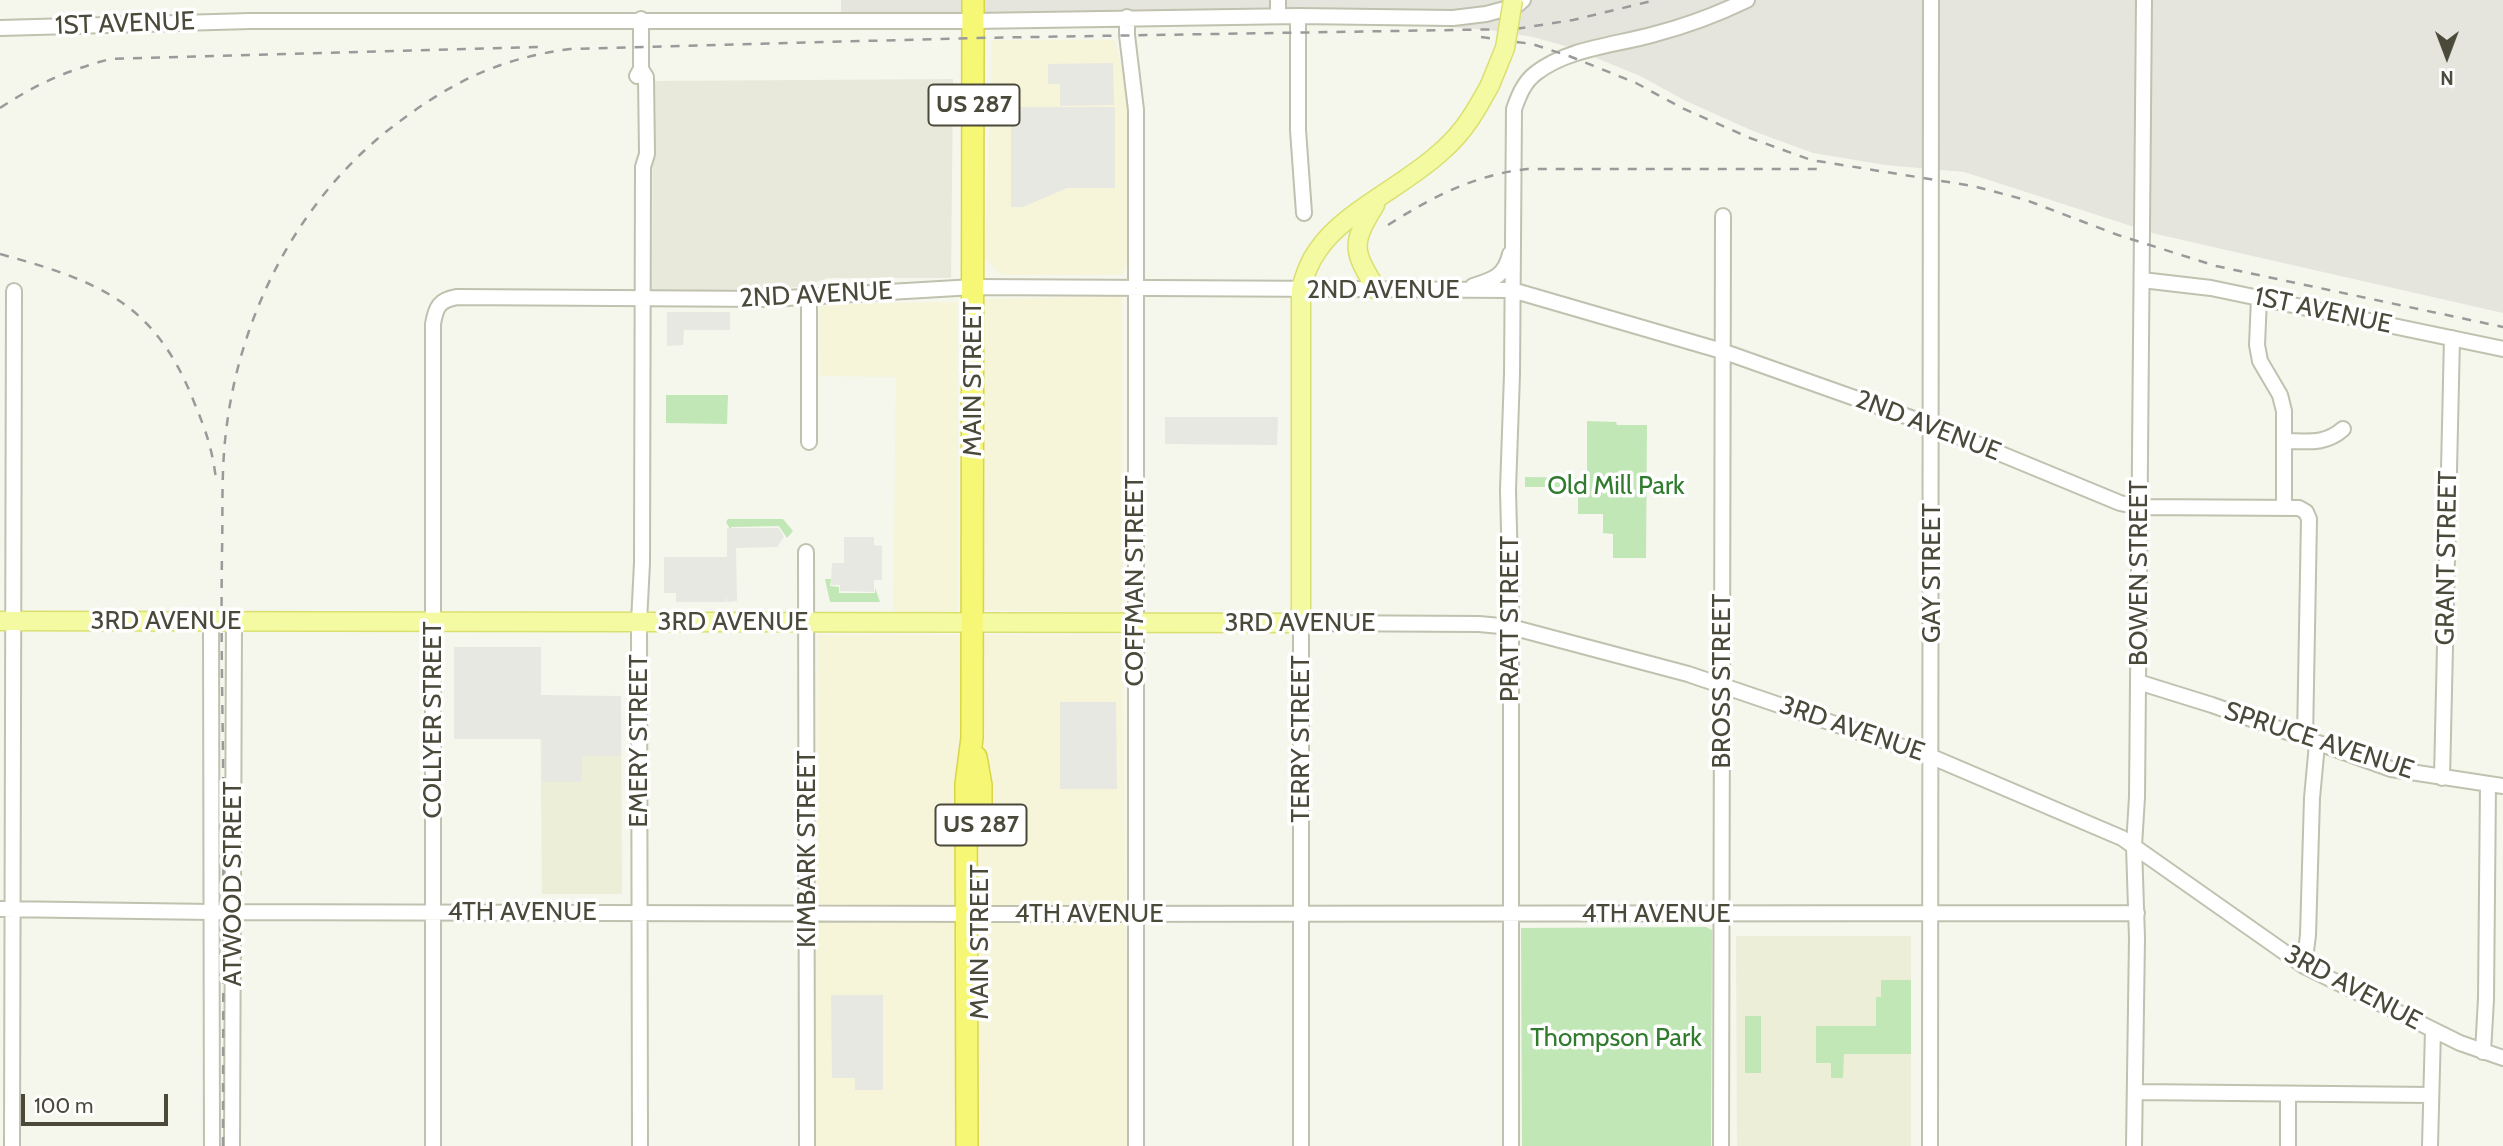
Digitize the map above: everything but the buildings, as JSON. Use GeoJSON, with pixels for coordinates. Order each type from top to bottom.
{"type":"FeatureCollection","features":[{"type":"Feature","properties":{"kind":"highway","name":"MAIN STREET"},"geometry":{"type":"LineString","coordinates":[[967,1146],[981,785],[972,738],[973,10]]}},
{"type":"Feature","properties":{"kind":"highway","name":"MAIN STREET"},"geometry":{"type":"LineString","coordinates":[[974,914],[979,1146]]}},
{"type":"Feature","properties":{"kind":"main road"},"geometry":{"type":"LineString","coordinates":[[1301,289],[1310,262],[1327,238],[1443,151],[1460,134],[1474,114],[1502,57],[1513,0]]}},
{"type":"Feature","properties":{"kind":"main road"},"geometry":{"type":"LineString","coordinates":[[1377,290],[1360,264],[1357,245],[1359,235],[1386,194]]}},
{"type":"Feature","properties":{"kind":"main road","name":"TERRY STREET"},"geometry":{"type":"LineString","coordinates":[[1301,289],[1301,623]]}},
{"type":"Feature","properties":{"kind":"main road","name":"3RD AVENUE"},"geometry":{"type":"LineString","coordinates":[[7,621],[1301,623]]}},
{"type":"Feature","properties":{"kind":"street"},"geometry":{"type":"LineString","coordinates":[[1278,0],[1278,16]]}},
{"type":"Feature","properties":{"kind":"street"},"geometry":{"type":"LineString","coordinates":[[1468,17],[1488,6],[1492,0]]}},
{"type":"Feature","properties":{"kind":"street","name":"1ST AVENUE"},"geometry":{"type":"LineString","coordinates":[[0,28],[200,22],[641,19],[973,10],[1128,17],[1468,17],[1516,6],[1523,0]]}},
{"type":"Feature","properties":{"kind":"street","name":"PRATT STREET"},"geometry":{"type":"LineString","coordinates":[[1511,1146],[1508,282],[1513,239],[1513,118],[1520,93],[1535,74],[1569,55],[1657,34],[1747,0]]}},
{"type":"Feature","properties":{"kind":"street","name":"GAY STREET"},"geometry":{"type":"LineString","coordinates":[[1930,1146],[1931,0]]}},
{"type":"Feature","properties":{"kind":"street","name":"BOWEN STREET"},"geometry":{"type":"LineString","coordinates":[[2134,1146],[2137,913],[2134,846],[2137,797],[2144,0]]}},
{"type":"Feature","properties":{"kind":"street"},"geometry":{"type":"LineString","coordinates":[[1298,16],[1298,130],[1304,213]]}},
{"type":"Feature","properties":{"kind":"street","name":"COFFMAN STREET"},"geometry":{"type":"LineString","coordinates":[[1128,17],[1127,35],[1136,110],[1136,1146]]}},
{"type":"Feature","properties":{"kind":"street","name":"EMERY STREET"},"geometry":{"type":"LineString","coordinates":[[640,1146],[639,622],[644,299],[643,167],[638,154],[637,77],[641,69],[641,19]]}},
{"type":"Feature","properties":{"kind":"street","name":"BROSS STREET"},"geometry":{"type":"LineString","coordinates":[[1721,1146],[1723,216]]}},
{"type":"Feature","properties":{"kind":"street"},"geometry":{"type":"LineString","coordinates":[[1460,290],[1501,275],[1507,267],[1513,239]]}},
{"type":"Feature","properties":{"kind":"street","name":"1ST AVENUE"},"geometry":{"type":"LineString","coordinates":[[2142,280],[2211,288],[2503,349]]}},
{"type":"Feature","properties":{"kind":"street","name":"2ND AVENUE"},"geometry":{"type":"LineString","coordinates":[[446,299],[808,298],[974,287],[1460,290],[1508,282],[1721,351],[1931,425],[2120,503],[2139,507],[2284,508]]}},
{"type":"Feature","properties":{"kind":"street"},"geometry":{"type":"LineString","coordinates":[[12,1146],[6,909],[7,621],[14,291]]}},
{"type":"Feature","properties":{"kind":"street"},"geometry":{"type":"LineString","coordinates":[[808,298],[809,442]]}},
{"type":"Feature","properties":{"kind":"street"},"geometry":{"type":"LineString","coordinates":[[2259,298],[2257,345],[2260,361],[2280,396],[2284,411],[2284,508],[2300,508],[2306,512],[2309,519],[2312,798],[2308,934],[2304,966]]}},
{"type":"Feature","properties":{"kind":"street","name":"COLLYER STREET"},"geometry":{"type":"LineString","coordinates":[[433,1146],[433,324],[435,310],[446,299]]}},
{"type":"Feature","properties":{"kind":"street","name":"GRANT STREET"},"geometry":{"type":"LineString","coordinates":[[2442,778],[2452,338]]}},
{"type":"Feature","properties":{"kind":"street"},"geometry":{"type":"LineString","coordinates":[[2284,441],[2321,442],[2334,437],[2343,429]]}},
{"type":"Feature","properties":{"kind":"street","name":"KIMBARK STREET"},"geometry":{"type":"LineString","coordinates":[[806,552],[807,1146]]}},
{"type":"Feature","properties":{"kind":"street","name":"ATWOOD STREET"},"geometry":{"type":"LineString","coordinates":[[211,621],[212,1146]]}},
{"type":"Feature","properties":{"kind":"street","name":"ATWOOD STREET"},"geometry":{"type":"LineString","coordinates":[[232,1146],[234,621]]}},
{"type":"Feature","properties":{"kind":"street","name":"3RD AVENUE"},"geometry":{"type":"LineString","coordinates":[[1301,623],[1479,624],[1511,627],[1722,684],[1932,757],[2122,838],[2304,966],[2433,1030],[2503,1058]]}},
{"type":"Feature","properties":{"kind":"street","name":"TERRY STREET"},"geometry":{"type":"LineString","coordinates":[[1301,623],[1301,1146]]}},
{"type":"Feature","properties":{"kind":"street","name":"SPRUCE AVENUE"},"geometry":{"type":"LineString","coordinates":[[2138,682],[2212,705],[2391,769],[2496,785]]}},
{"type":"Feature","properties":{"kind":"street"},"geometry":{"type":"LineString","coordinates":[[2483,1052],[2496,785]]}},
{"type":"Feature","properties":{"kind":"street","name":"4TH AVENUE"},"geometry":{"type":"LineString","coordinates":[[6,909],[974,914],[2137,913]]}},
{"type":"Feature","properties":{"kind":"street"},"geometry":{"type":"LineString","coordinates":[[2430,1146],[2433,1030]]}},
{"type":"Feature","properties":{"kind":"street"},"geometry":{"type":"LineString","coordinates":[[2136,1092],[2431,1095]]}},
{"type":"Feature","properties":{"kind":"street"},"geometry":{"type":"LineString","coordinates":[[2288,1094],[2288,1146]]}},
{"type":"Feature","properties":{"kind":"shaded area"},"geometry":{"type":"Polygon","coordinates":[[[841,0],[2503,0],[2503,313],[2156,234],[1964,172],[1885,165],[1813,153],[1753,131],[1686,101],[1640,76],[1572,48],[1533,37],[1490,30],[1371,22],[841,28],[841,0]]]}},
{"type":"Feature","properties":{"kind":"shaded area"},"geometry":{"type":"Polygon","coordinates":[[[992,40],[1115,40],[1127,90],[1128,260],[1122,275],[1001,275],[985,259],[992,40]]]}},
{"type":"Feature","properties":{"kind":"shaded area"},"geometry":{"type":"Polygon","coordinates":[[[1113,63],[1114,105],[1060,106],[1060,84],[1048,84],[1048,64],[1113,63]]]}},
{"type":"Feature","properties":{"kind":"shaded area"},"geometry":{"type":"Polygon","coordinates":[[[953,79],[951,278],[828,278],[802,287],[652,293],[653,81],[953,79]]]}},
{"type":"Feature","properties":{"kind":"shaded area"},"geometry":{"type":"Polygon","coordinates":[[[1011,107],[1115,107],[1115,188],[1067,188],[1023,207],[1011,207],[1011,107]]]}},
{"type":"Feature","properties":{"kind":"shaded area"},"geometry":{"type":"Polygon","coordinates":[[[1122,296],[1123,613],[984,610],[983,299],[1122,296]]]}},
{"type":"Feature","properties":{"kind":"shaded area"},"geometry":{"type":"Polygon","coordinates":[[[958,302],[958,612],[899,612],[893,610],[896,377],[820,376],[819,304],[958,302]]]}},
{"type":"Feature","properties":{"kind":"shaded area"},"geometry":{"type":"Polygon","coordinates":[[[667,312],[730,312],[730,330],[684,330],[683,345],[667,346],[667,312]]]}},
{"type":"Feature","properties":{"kind":"shaded area"},"geometry":{"type":"Polygon","coordinates":[[[1165,417],[1278,417],[1277,445],[1165,444],[1165,417]]]}},
{"type":"Feature","properties":{"kind":"shaded area"},"geometry":{"type":"Polygon","coordinates":[[[727,528],[779,528],[784,537],[777,547],[736,548],[737,601],[727,602],[727,595],[726,602],[676,602],[676,593],[664,593],[664,557],[727,557],[727,528]]]}},
{"type":"Feature","properties":{"kind":"shaded area"},"geometry":{"type":"Polygon","coordinates":[[[844,537],[874,537],[874,545],[882,546],[882,580],[874,580],[874,592],[840,591],[840,585],[831,585],[832,563],[844,563],[844,537]]]}},
{"type":"Feature","properties":{"kind":"shaded area"},"geometry":{"type":"Polygon","coordinates":[[[817,635],[1122,635],[1129,1146],[816,1146],[817,635]]]}},
{"type":"Feature","properties":{"kind":"shaded area"},"geometry":{"type":"Polygon","coordinates":[[[454,647],[541,647],[541,695],[621,696],[621,756],[582,756],[582,782],[542,782],[542,739],[454,739],[454,647]]]}},
{"type":"Feature","properties":{"kind":"shaded area"},"geometry":{"type":"Polygon","coordinates":[[[540,696],[621,696],[622,894],[542,894],[540,696]]]}},
{"type":"Feature","properties":{"kind":"shaded area"},"geometry":{"type":"Polygon","coordinates":[[[1060,702],[1116,702],[1117,789],[1060,789],[1060,702]]]}},
{"type":"Feature","properties":{"kind":"shaded area"},"geometry":{"type":"Polygon","coordinates":[[[1736,936],[1911,936],[1911,1146],[1737,1146],[1736,936]]]}},
{"type":"Feature","properties":{"kind":"shaded area"},"geometry":{"type":"Polygon","coordinates":[[[831,995],[883,995],[883,1090],[855,1090],[855,1078],[832,1078],[831,995]]]}},
{"type":"Feature","properties":{"kind":"green space"},"geometry":{"type":"Polygon","coordinates":[[[666,395],[728,395],[727,424],[666,423],[666,395]]]}},
{"type":"Feature","properties":{"kind":"green space","name":"Old Mill Park"},"geometry":{"type":"Polygon","coordinates":[[[1587,421],[1647,425],[1646,558],[1613,558],[1613,534],[1603,533],[1603,514],[1578,514],[1578,487],[1525,487],[1525,477],[1587,478],[1587,421]]]}},
{"type":"Feature","properties":{"kind":"green space"},"geometry":{"type":"Polygon","coordinates":[[[728,519],[783,519],[793,531],[787,538],[779,526],[731,527],[733,534],[726,522],[728,519]]]}},
{"type":"Feature","properties":{"kind":"green space"},"geometry":{"type":"Polygon","coordinates":[[[825,579],[831,579],[830,586],[839,587],[839,593],[875,593],[875,588],[880,602],[830,602],[825,579]]]}},
{"type":"Feature","properties":{"kind":"green space","name":"Thompson Park"},"geometry":{"type":"Polygon","coordinates":[[[1706,927],[1712,930],[1711,1146],[1522,1146],[1521,928],[1706,927]]]}},
{"type":"Feature","properties":{"kind":"green space"},"geometry":{"type":"Polygon","coordinates":[[[1881,980],[1911,980],[1911,1054],[1844,1054],[1843,1078],[1831,1078],[1831,1063],[1816,1063],[1816,1026],[1876,1026],[1876,997],[1881,997],[1881,980]]]}},
{"type":"Feature","properties":{"kind":"green space"},"geometry":{"type":"Polygon","coordinates":[[[1745,1016],[1761,1016],[1761,1073],[1745,1073],[1745,1016]]]}},
{"type":"Feature","properties":{"kind":"railway"},"geometry":{"type":"LineString","coordinates":[[223,1146],[222,492],[226,432],[244,347],[277,266],[299,228],[325,193],[354,160],[387,131],[430,100],[472,76],[518,60],[570,49],[974,38],[1515,29],[1573,20],[1656,0]]}},
{"type":"Feature","properties":{"kind":"railway"},"geometry":{"type":"LineString","coordinates":[[1481,37],[1532,44],[1569,56],[1636,83],[1682,108],[1750,138],[1811,160],[1973,186],[2026,200],[2118,235],[2216,266],[2503,327]]}},
{"type":"Feature","properties":{"kind":"railway"},"geometry":{"type":"LineString","coordinates":[[0,108],[53,79],[110,59],[538,47]]}},
{"type":"Feature","properties":{"kind":"railway"},"geometry":{"type":"LineString","coordinates":[[1388,225],[1421,205],[1471,182],[1527,169],[1821,169]]}},
{"type":"Feature","properties":{"kind":"railway"},"geometry":{"type":"LineString","coordinates":[[0,254],[66,274],[94,286],[141,318],[161,340],[194,402],[213,458],[216,479]]}}]}
